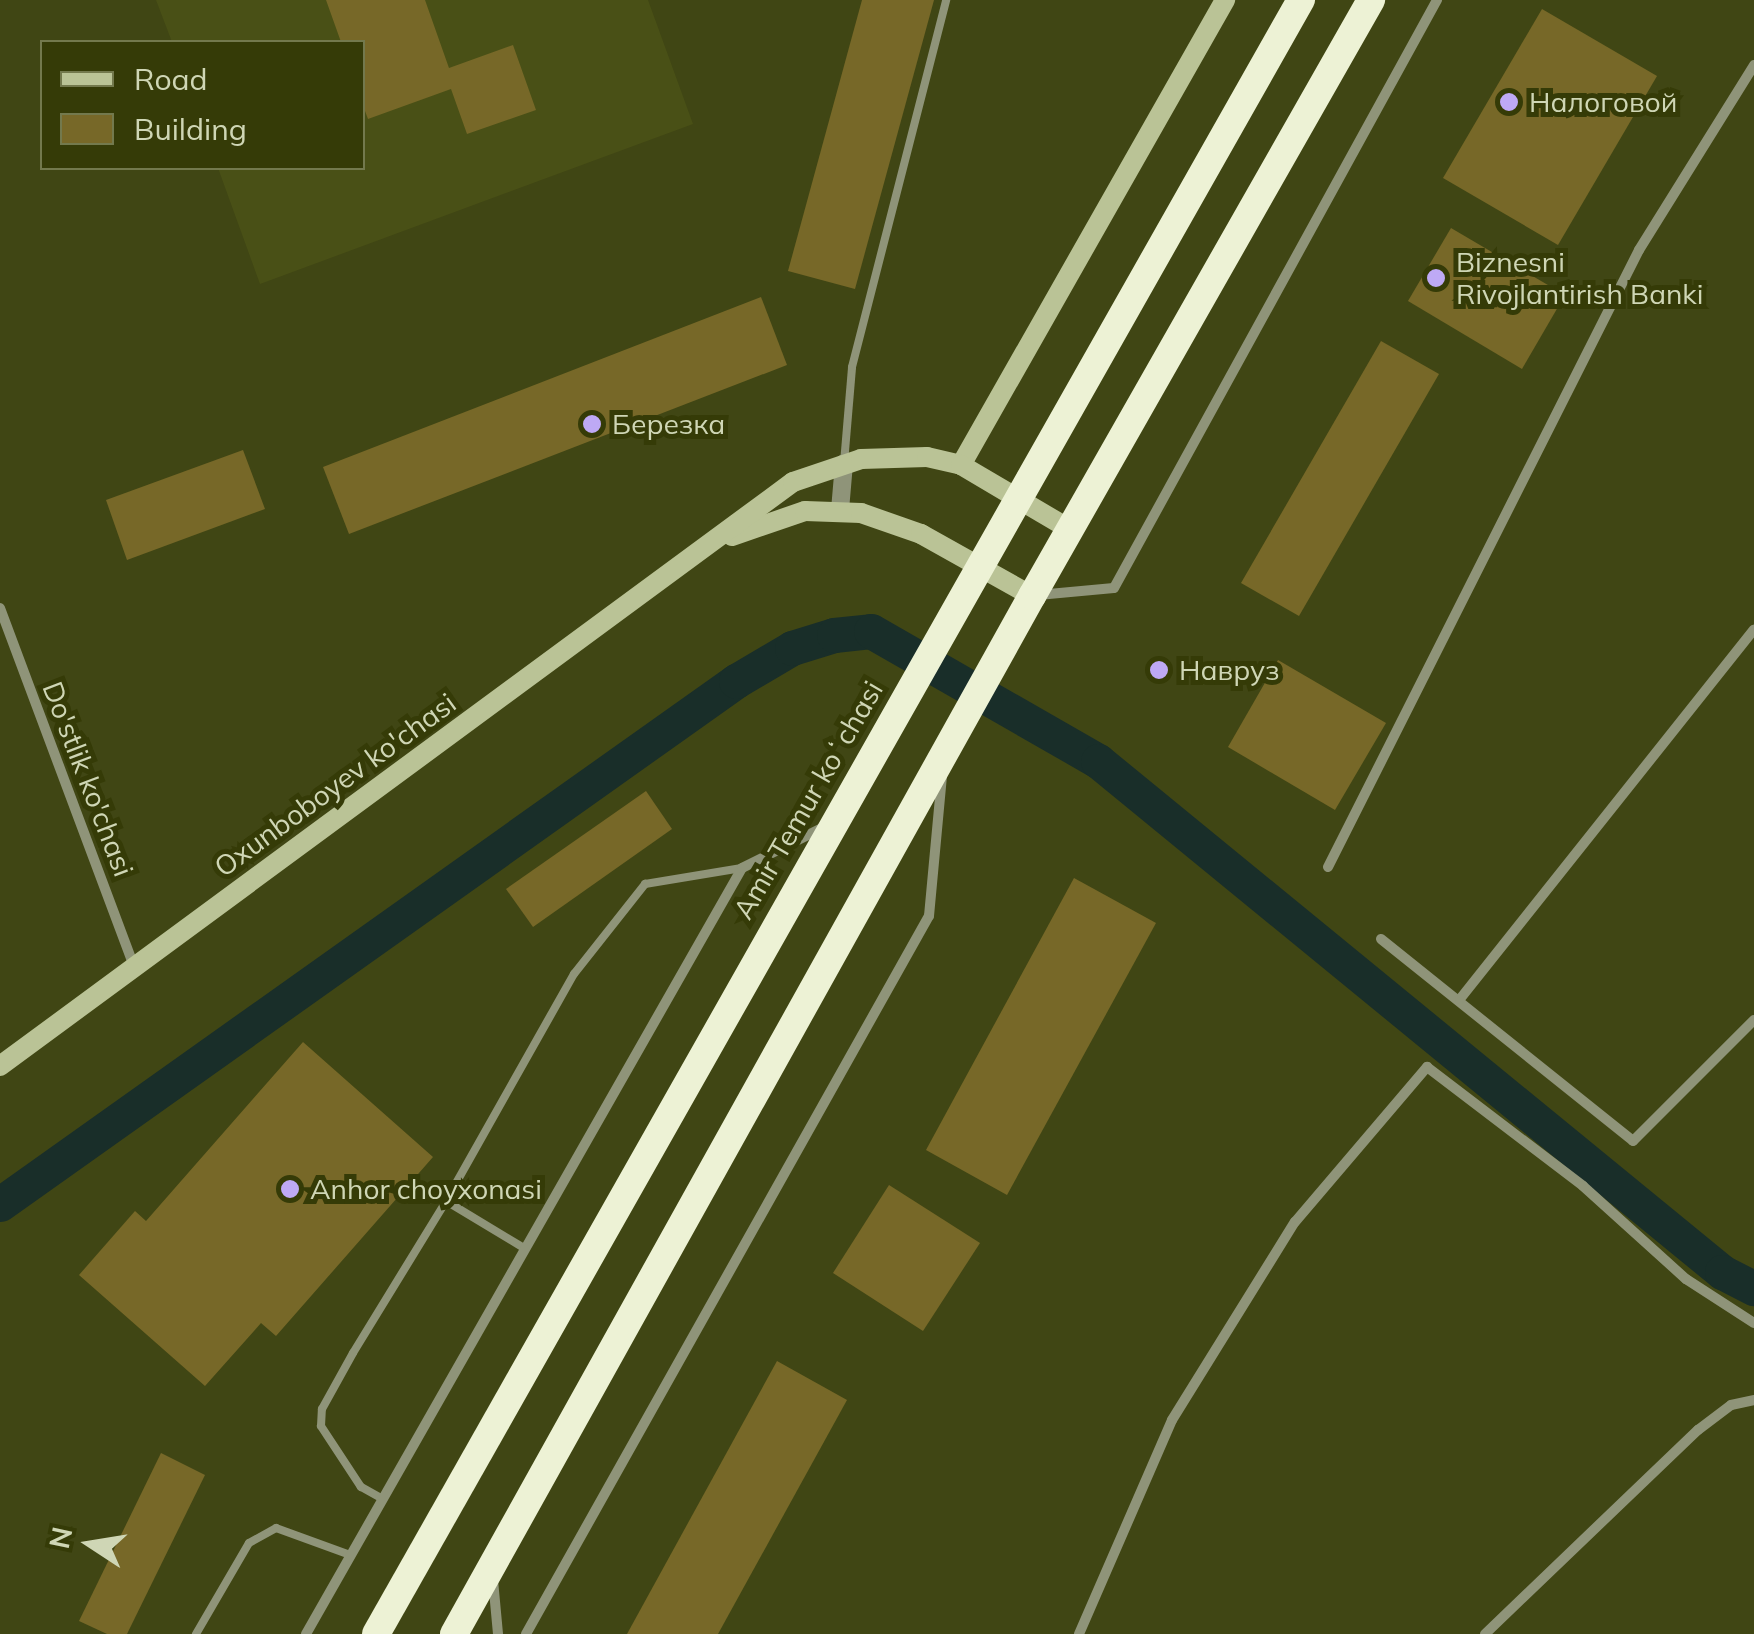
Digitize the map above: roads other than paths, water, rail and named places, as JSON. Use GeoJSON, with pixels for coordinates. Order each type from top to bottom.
{"type":"FeatureCollection","features":[{"type":"Feature","properties":{"kind":"highway","name":"Amir Temur koʻchasi"},"geometry":{"type":"LineString","coordinates":[[376,1634],[831,823],[1301,0]]}},
{"type":"Feature","properties":{"kind":"highway"},"geometry":{"type":"LineString","coordinates":[[454,1634],[1032,596],[1371,0]]}},
{"type":"Feature","properties":{"kind":"main road"},"geometry":{"type":"LineString","coordinates":[[961,465],[1225,0]]}},
{"type":"Feature","properties":{"kind":"main road","name":"Oxunboboyev ko'chasi"},"geometry":{"type":"LineString","coordinates":[[0,1066],[794,482],[844,463],[894,455],[961,465],[1070,530]]}},
{"type":"Feature","properties":{"kind":"main road","name":"Oxunboboyev ko'chasi"},"geometry":{"type":"LineString","coordinates":[[702,548],[772,520],[840,510],[902,525],[980,564],[1032,596]]}},
{"type":"Feature","properties":{"kind":"street"},"geometry":{"type":"LineString","coordinates":[[1032,596],[1114,588],[1437,0]]}},
{"type":"Feature","properties":{"kind":"street"},"geometry":{"type":"LineString","coordinates":[[1328,867],[1639,250],[1754,65]]}},
{"type":"Feature","properties":{"kind":"street"},"geometry":{"type":"LineString","coordinates":[[840,510],[844,463]]}},
{"type":"Feature","properties":{"kind":"street","name":"Do'stlik ko'chasi"},"geometry":{"type":"LineString","coordinates":[[0,608],[134,967]]}},
{"type":"Feature","properties":{"kind":"street"},"geometry":{"type":"LineString","coordinates":[[1460,999],[1754,630]]}},
{"type":"Feature","properties":{"kind":"street"},"geometry":{"type":"LineString","coordinates":[[526,1634],[929,916],[944,758]]}},
{"type":"Feature","properties":{"kind":"street"},"geometry":{"type":"LineString","coordinates":[[306,1634],[742,868],[831,823]]}},
{"type":"Feature","properties":{"kind":"street"},"geometry":{"type":"LineString","coordinates":[[1381,939],[1633,1141],[1754,1020]]}},
{"type":"Feature","properties":{"kind":"street"},"geometry":{"type":"LineString","coordinates":[[1078,1634],[1172,1420],[1295,1222],[1426,1067],[1583,1186],[1686,1279],[1754,1323]]}},
{"type":"Feature","properties":{"kind":"street"},"geometry":{"type":"LineString","coordinates":[[1485,1634],[1698,1430],[1731,1406],[1754,1400]]}},
{"type":"Feature","properties":{"kind":"street"},"geometry":{"type":"LineString","coordinates":[[492,1568],[498,1634]]}},
{"type":"Feature","properties":{"kind":"lane"},"geometry":{"type":"LineString","coordinates":[[844,463],[852,367],[946,0]]}},
{"type":"Feature","properties":{"kind":"lane"},"geometry":{"type":"LineString","coordinates":[[382,1498],[361,1487],[321,1426],[322,1409],[446,1201],[574,974],[644,884],[742,868]]}},
{"type":"Feature","properties":{"kind":"lane"},"geometry":{"type":"LineString","coordinates":[[446,1201],[524,1248]]}},
{"type":"Feature","properties":{"kind":"lane"},"geometry":{"type":"LineString","coordinates":[[196,1634],[249,1543],[276,1528],[350,1555]]}},
{"type":"Feature","properties":{"kind":"waterway"},"geometry":{"type":"LineString","coordinates":[[0,1204],[736,681],[792,648],[834,635],[871,631],[1098,761],[1722,1272],[1754,1288]]}},
{"type":"Feature","properties":{"kind":"place","name":"Налоговой"},"geometry":{"type":"Point","coordinates":[1509,102]}},
{"type":"Feature","properties":{"kind":"place","name":"Biznesni Rivojlantirish Banki"},"geometry":{"type":"Point","coordinates":[1436,278]}},
{"type":"Feature","properties":{"kind":"place","name":"Березка"},"geometry":{"type":"Point","coordinates":[592,424]}},
{"type":"Feature","properties":{"kind":"place","name":"Навруз"},"geometry":{"type":"Point","coordinates":[1159,670]}},
{"type":"Feature","properties":{"kind":"place","name":"Anhor choyxonasi"},"geometry":{"type":"Point","coordinates":[290,1189]}}]}
